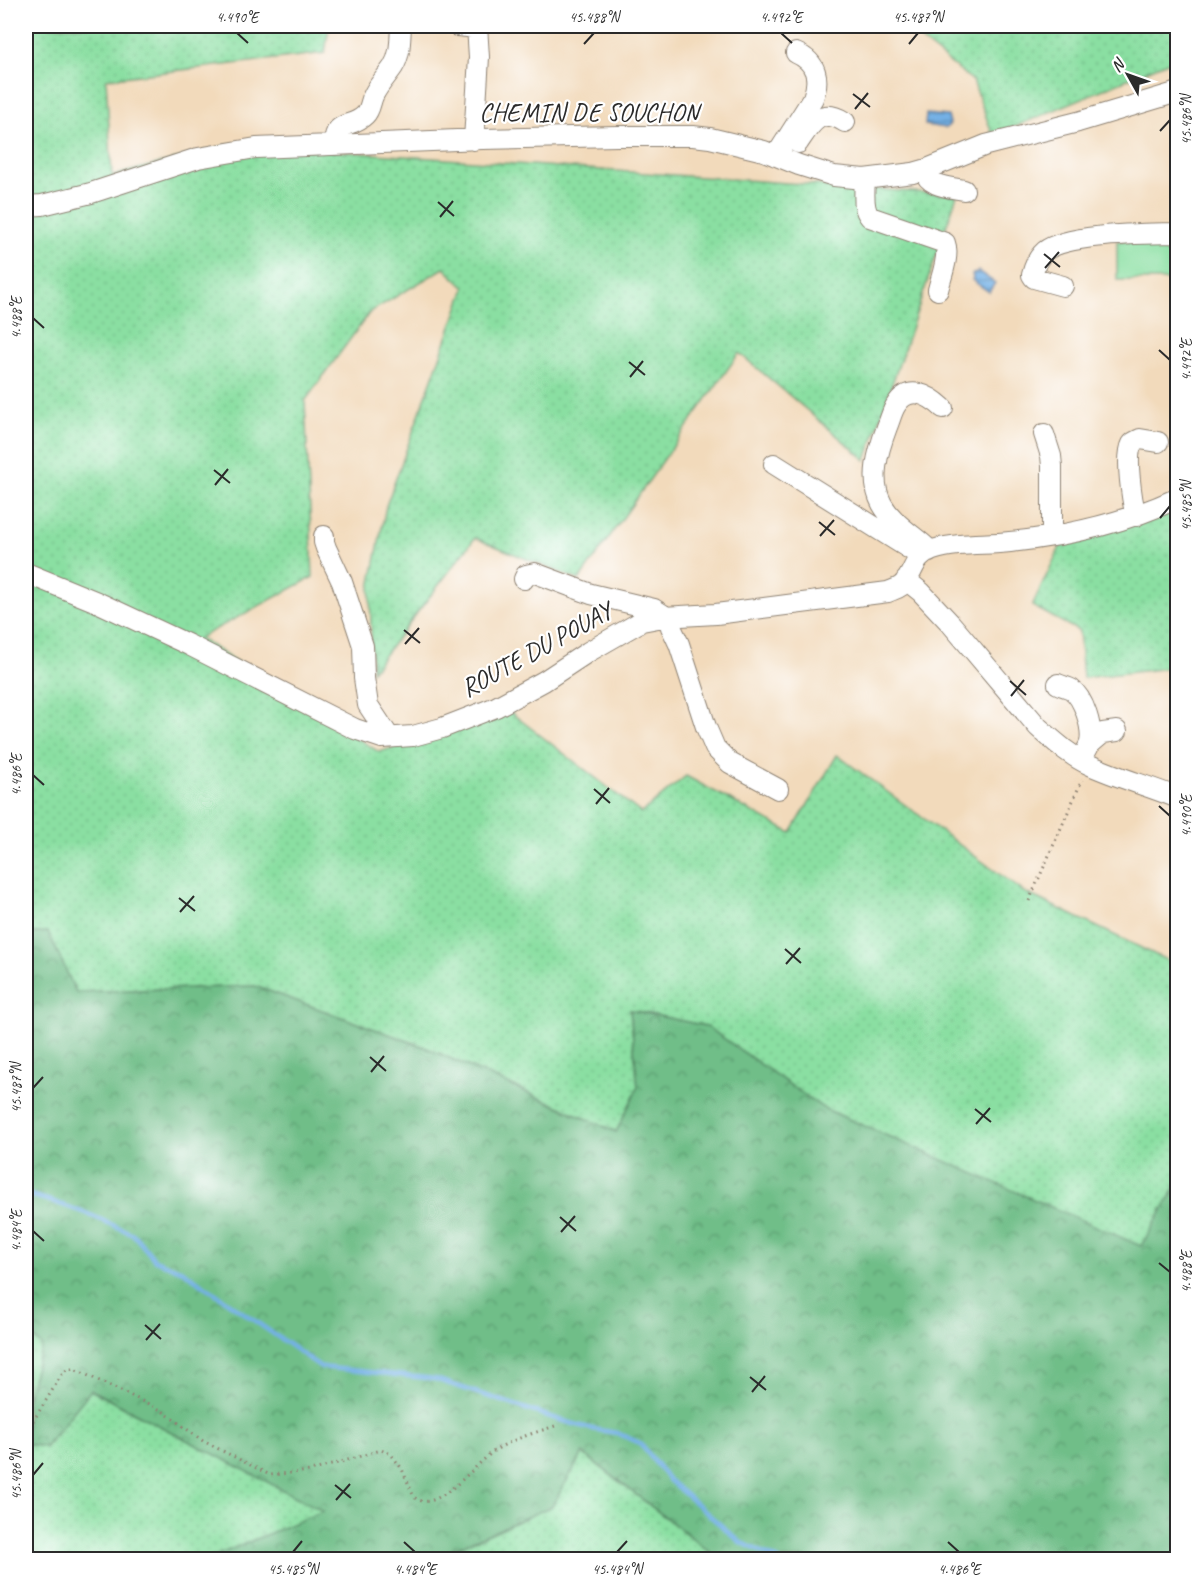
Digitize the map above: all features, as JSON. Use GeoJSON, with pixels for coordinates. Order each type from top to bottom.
{"type":"FeatureCollection","features":[{"type":"Feature","properties":{"kind":"street"},"geometry":{"type":"LineString","coordinates":[[334,145],[337,131],[364,117],[369,110],[375,92],[398,57],[401,26]]}},
{"type":"Feature","properties":{"kind":"street"},"geometry":{"type":"LineString","coordinates":[[457,26],[477,27],[479,57],[474,140]]}},
{"type":"Feature","properties":{"kind":"street"},"geometry":{"type":"LineString","coordinates":[[781,157],[817,88],[817,77],[811,64],[805,57],[796,53]]}},
{"type":"Feature","properties":{"kind":"street","name":"CHEMIN DE SOUCHON"},"geometry":{"type":"LineString","coordinates":[[26,206],[42,205],[90,193],[198,158],[256,148],[474,140],[693,136],[764,151],[834,176],[864,179],[924,170],[986,145],[1078,122],[1178,92]]}},
{"type":"Feature","properties":{"kind":"street"},"geometry":{"type":"LineString","coordinates":[[781,157],[818,118],[829,115],[845,122]]}},
{"type":"Feature","properties":{"kind":"street"},"geometry":{"type":"LineString","coordinates":[[924,170],[926,178],[934,183],[964,190]]}},
{"type":"Feature","properties":{"kind":"street"},"geometry":{"type":"LineString","coordinates":[[864,179],[865,209],[870,217],[945,243],[946,256],[938,290]]}},
{"type":"Feature","properties":{"kind":"street"},"geometry":{"type":"LineString","coordinates":[[1063,286],[1034,278],[1032,275],[1039,258],[1054,246],[1101,236],[1178,233]]}},
{"type":"Feature","properties":{"kind":"street"},"geometry":{"type":"LineString","coordinates":[[925,554],[925,546],[890,516],[881,502],[876,486],[876,469],[881,443],[895,406],[902,398],[912,393],[920,393],[943,408]]}},
{"type":"Feature","properties":{"kind":"street"},"geometry":{"type":"LineString","coordinates":[[1044,434],[1052,466],[1052,536]]}},
{"type":"Feature","properties":{"kind":"street"},"geometry":{"type":"LineString","coordinates":[[1136,516],[1130,493],[1132,444],[1140,439],[1158,442]]}},
{"type":"Feature","properties":{"kind":"street"},"geometry":{"type":"LineString","coordinates":[[774,464],[925,554]]}},
{"type":"Feature","properties":{"kind":"street"},"geometry":{"type":"LineString","coordinates":[[1178,498],[1136,516],[1085,531],[1010,543],[948,546],[925,554],[912,568],[906,580],[921,592],[951,624],[1038,727],[1054,742],[1178,798]]}},
{"type":"Feature","properties":{"kind":"street"},"geometry":{"type":"LineString","coordinates":[[324,536],[326,548],[342,582],[363,646],[368,705],[387,737]]}},
{"type":"Feature","properties":{"kind":"street","name":"ROUTE DU POUAY"},"geometry":{"type":"LineString","coordinates":[[26,573],[97,602],[355,729],[382,738],[413,736],[442,728],[496,706],[544,681],[642,621],[888,592],[900,588],[906,580]]}},
{"type":"Feature","properties":{"kind":"street"},"geometry":{"type":"LineString","coordinates":[[524,579],[526,575],[535,573],[591,594],[654,609],[666,617],[679,644],[714,748],[730,764],[778,789]]}},
{"type":"Feature","properties":{"kind":"street"},"geometry":{"type":"LineString","coordinates":[[1058,684],[1069,688],[1078,696],[1088,720],[1090,736],[1087,756]]}},
{"type":"Feature","properties":{"kind":"street"},"geometry":{"type":"LineString","coordinates":[[1087,756],[1103,733],[1117,731]]}},
{"type":"Feature","properties":{"kind":"path"},"geometry":{"type":"LineString","coordinates":[[1029,901],[1087,756]]}},
{"type":"Feature","properties":{"kind":"path"},"geometry":{"type":"LineString","coordinates":[[26,1431],[63,1373],[68,1369],[74,1369],[161,1410],[203,1441],[270,1474],[311,1471],[381,1450],[391,1454],[402,1469],[414,1497],[424,1502],[437,1499],[451,1491],[495,1450],[521,1437],[555,1426]]}},
{"type":"Feature","properties":{"kind":"green space"},"geometry":{"type":"Polygon","coordinates":[[[26,26],[329,26],[325,53],[106,79],[112,176],[233,144],[957,195],[866,460],[739,353],[579,580],[475,538],[372,671],[370,588],[386,506],[465,288],[444,268],[370,312],[305,401],[313,577],[199,638],[379,752],[510,712],[641,813],[686,776],[791,833],[837,755],[1024,892],[1177,965],[1177,1185],[1141,1247],[823,1108],[706,1026],[630,1010],[638,1087],[617,1132],[422,1046],[255,986],[76,992],[48,932],[26,934],[26,26]]]}},
{"type":"Feature","properties":{"kind":"green space"},"geometry":{"type":"Polygon","coordinates":[[[906,26],[1177,26],[1177,58],[993,136],[973,81],[906,26]]]}},
{"type":"Feature","properties":{"kind":"green space"},"geometry":{"type":"Polygon","coordinates":[[[1117,241],[1177,241],[1177,280],[1117,280],[1117,241]]]}},
{"type":"Feature","properties":{"kind":"green space"},"geometry":{"type":"Polygon","coordinates":[[[1177,504],[1177,667],[1083,678],[1079,631],[1032,606],[1063,541],[1177,504]]]}},
{"type":"Feature","properties":{"kind":"green space"},"geometry":{"type":"Polygon","coordinates":[[[48,932],[76,992],[255,986],[422,1046],[616,1132],[638,1087],[630,1010],[706,1026],[823,1108],[1141,1246],[1177,1185],[1177,1559],[719,1559],[583,1453],[552,1506],[431,1559],[208,1559],[323,1511],[91,1390],[45,1447],[26,1444],[26,1400],[42,1346],[26,1330],[26,934],[48,932]]]}},
{"type":"Feature","properties":{"kind":"green space"},"geometry":{"type":"Polygon","coordinates":[[[26,1330],[42,1346],[26,1400],[26,1330]]]}},
{"type":"Feature","properties":{"kind":"green space"},"geometry":{"type":"Polygon","coordinates":[[[90,1390],[324,1511],[208,1559],[26,1560],[26,1444],[46,1447],[90,1390]]]}},
{"type":"Feature","properties":{"kind":"green space"},"geometry":{"type":"Polygon","coordinates":[[[582,1453],[719,1559],[431,1560],[552,1506],[582,1453]]]}},
{"type":"Feature","properties":{"kind":"water"},"geometry":{"type":"Polygon","coordinates":[[[926,114],[948,116],[950,124],[946,128],[925,125],[926,114]]]}},
{"type":"Feature","properties":{"kind":"water"},"geometry":{"type":"Polygon","coordinates":[[[978,271],[995,283],[989,292],[972,280],[972,274],[978,271]]]}},
{"type":"Feature","properties":{"kind":"waterway"},"geometry":{"type":"LineString","coordinates":[[26,1194],[88,1214],[133,1234],[155,1260],[183,1271],[321,1367],[435,1379],[560,1420],[617,1433],[640,1443],[669,1480],[740,1542],[779,1560]]}}]}
